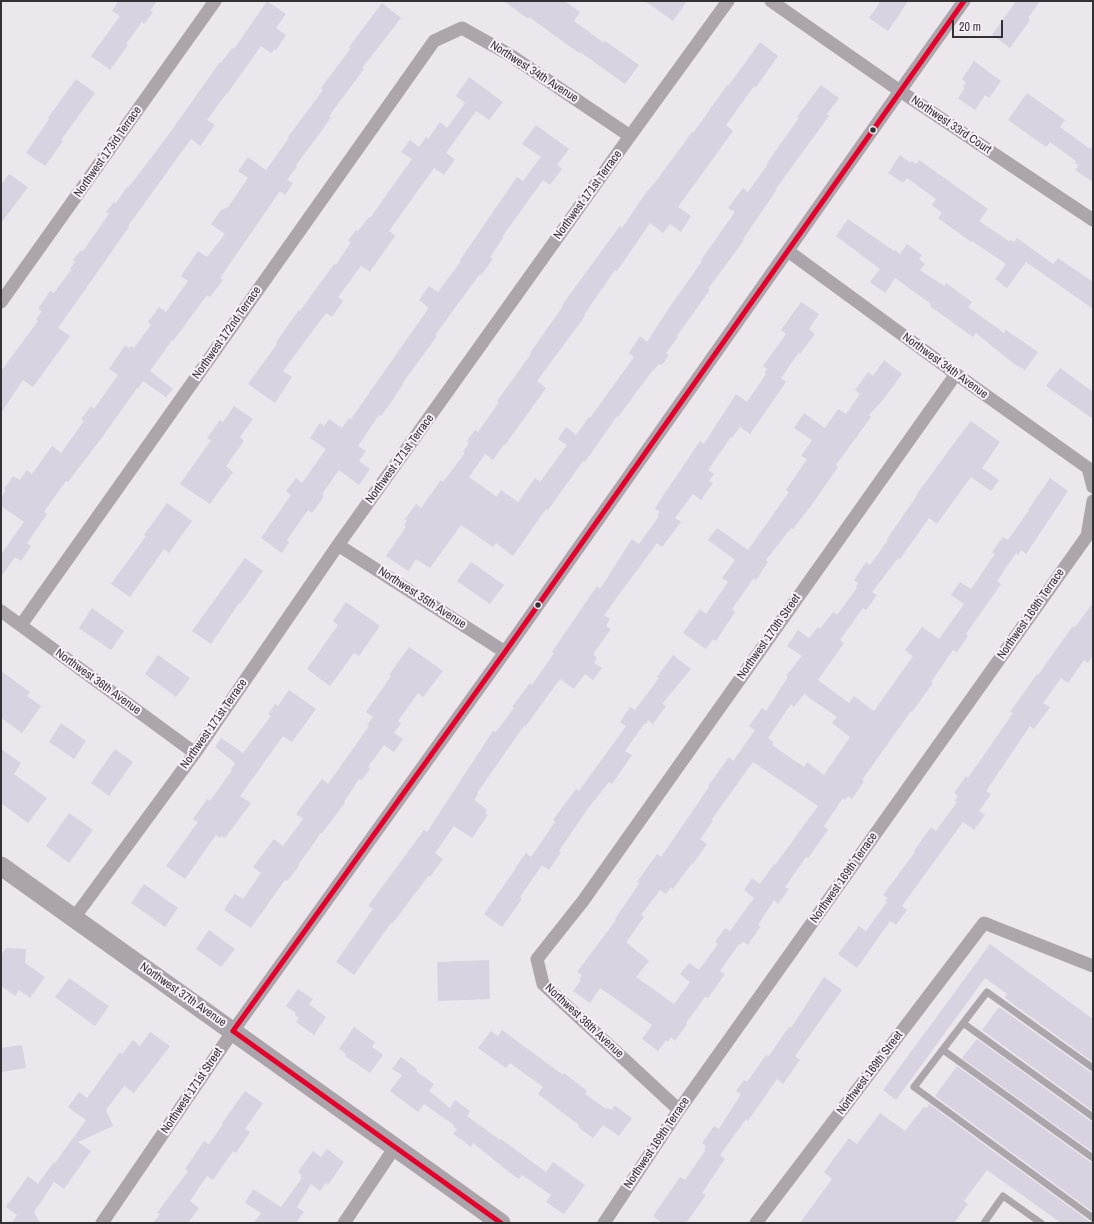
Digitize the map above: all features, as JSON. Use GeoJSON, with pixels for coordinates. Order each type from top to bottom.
{"type":"FeatureCollection","features":[{"type":"Feature","properties":{"kind":"main road","name":"Northwest 37th Avenue"},"geometry":{"type":"LineString","coordinates":[[1,866],[233,1030],[501,1223]]}},
{"type":"Feature","properties":{"kind":"street","name":"Northwest 173rd Terrace"},"geometry":{"type":"LineString","coordinates":[[1,302],[215,1]]}},
{"type":"Feature","properties":{"kind":"street","name":"Northwest 171st Terrace"},"geometry":{"type":"LineString","coordinates":[[74,918],[195,753],[338,545],[728,1]]}},
{"type":"Feature","properties":{"kind":"street","name":"Northwest 33rd Court"},"geometry":{"type":"LineString","coordinates":[[771,1],[900,91],[1093,220]]}},
{"type":"Feature","properties":{"kind":"street","name":"Northwest 171st Street"},"geometry":{"type":"LineString","coordinates":[[102,1223],[233,1030],[505,652],[964,1]]}},
{"type":"Feature","properties":{"kind":"street","name":"Northwest 34th Avenue"},"geometry":{"type":"LineString","coordinates":[[434,41],[462,28],[510,55],[630,136]]}},
{"type":"Feature","properties":{"kind":"street","name":"Northwest 172nd Terrace"},"geometry":{"type":"LineString","coordinates":[[21,625],[434,41]]}},
{"type":"Feature","properties":{"kind":"street","name":"Northwest 34th Avenue"},"geometry":{"type":"LineString","coordinates":[[788,251],[1088,468],[1093,487]]}},
{"type":"Feature","properties":{"kind":"street","name":"Northwest 170th Street"},"geometry":{"type":"LineString","coordinates":[[582,901],[956,374]]}},
{"type":"Feature","properties":{"kind":"street","name":"Northwest 169th Terrace"},"geometry":{"type":"LineString","coordinates":[[604,1223],[680,1110],[1087,536],[1093,501]]}},
{"type":"Feature","properties":{"kind":"street","name":"Northwest 35th Avenue"},"geometry":{"type":"LineString","coordinates":[[338,545],[505,652]]}},
{"type":"Feature","properties":{"kind":"street","name":"Northwest 36th Avenue"},"geometry":{"type":"LineString","coordinates":[[1,611],[195,753]]}},
{"type":"Feature","properties":{"kind":"street","name":"Northwest 36th Avenue"},"geometry":{"type":"LineString","coordinates":[[582,901],[537,959],[544,984],[680,1110]]}},
{"type":"Feature","properties":{"kind":"street","name":"Northwest 169th Street"},"geometry":{"type":"LineString","coordinates":[[756,1223],[984,922],[1093,966]]}},
{"type":"Feature","properties":{"kind":"street"},"geometry":{"type":"LineString","coordinates":[[344,1223],[395,1147]]}},
{"type":"Feature","properties":{"kind":"lane"},"geometry":{"type":"LineString","coordinates":[[1093,1068],[986,992],[914,1088],[1093,1218]]}},
{"type":"Feature","properties":{"kind":"lane"},"geometry":{"type":"LineString","coordinates":[[963,1023],[1093,1117]]}},
{"type":"Feature","properties":{"kind":"lane"},"geometry":{"type":"LineString","coordinates":[[943,1050],[1093,1158]]}},
{"type":"Feature","properties":{"kind":"lane"},"geometry":{"type":"LineString","coordinates":[[984,1223],[1003,1196],[1041,1223]]}},
{"type":"Feature","properties":{"kind":"building"},"geometry":{"type":"Polygon","coordinates":[[[119,1],[157,1],[150,11],[153,12],[144,24],[142,22],[110,70],[91,56],[120,16],[112,11],[119,1]]]}},
{"type":"Feature","properties":{"kind":"building"},"geometry":{"type":"Polygon","coordinates":[[[267,1],[286,14],[276,28],[286,35],[276,50],[275,49],[271,53],[261,46],[207,120],[215,125],[200,146],[191,139],[128,226],[129,227],[58,328],[70,336],[33,387],[23,380],[1,413],[1,371],[38,321],[36,320],[42,311],[38,309],[50,291],[54,293],[71,270],[70,269],[75,262],[73,260],[81,250],[83,251],[109,214],[106,212],[114,202],[116,203],[164,141],[220,62],[221,63],[232,48],[234,49],[267,1]]]}},
{"type":"Feature","properties":{"kind":"building"},"geometry":{"type":"Polygon","coordinates":[[[504,1],[565,1],[580,12],[574,21],[604,43],[605,41],[639,65],[625,84],[529,17],[528,19],[504,1]]]}},
{"type":"Feature","properties":{"kind":"building"},"geometry":{"type":"Polygon","coordinates":[[[645,1],[687,1],[673,21],[645,1]]]}},
{"type":"Feature","properties":{"kind":"building"},"geometry":{"type":"Polygon","coordinates":[[[881,1],[908,1],[888,31],[869,18],[881,1]]]}},
{"type":"Feature","properties":{"kind":"building"},"geometry":{"type":"Polygon","coordinates":[[[1016,1],[1040,1],[1028,18],[1030,20],[1010,48],[992,35],[1016,1]]]}},
{"type":"Feature","properties":{"kind":"building"},"geometry":{"type":"Polygon","coordinates":[[[382,3],[401,18],[362,68],[364,69],[329,116],[331,117],[296,165],[297,166],[287,180],[293,183],[285,195],[280,191],[220,278],[223,280],[210,297],[207,295],[150,371],[173,389],[166,397],[143,381],[103,436],[68,482],[66,481],[44,512],[47,514],[27,543],[31,546],[21,561],[15,557],[1,577],[1,554],[24,522],[1,506],[1,498],[6,490],[4,489],[13,476],[20,480],[27,470],[32,474],[52,446],[61,453],[84,421],[81,419],[91,406],[94,409],[118,375],[109,369],[125,345],[129,348],[131,346],[134,348],[151,325],[148,322],[159,307],[166,312],[188,281],[181,276],[198,251],[207,257],[225,234],[211,224],[221,210],[228,207],[248,178],[238,171],[248,157],[266,170],[289,138],[288,137],[323,90],[321,88],[351,48],[349,47],[382,3]]]}},
{"type":"Feature","properties":{"kind":"building"},"geometry":{"type":"Polygon","coordinates":[[[760,42],[778,56],[726,125],[733,131],[678,207],[691,216],[681,232],[670,224],[663,233],[650,223],[617,271],[615,270],[584,315],[585,316],[537,381],[546,388],[493,460],[485,454],[469,477],[497,497],[501,490],[518,502],[535,478],[540,482],[567,445],[558,439],[566,427],[576,435],[634,357],[629,353],[640,336],[647,342],[702,261],[701,260],[735,212],[728,208],[743,188],[748,192],[799,118],[797,117],[821,85],[839,98],[827,114],[829,116],[775,190],[776,191],[743,239],[744,240],[708,289],[710,290],[666,353],[669,355],[662,365],[659,364],[653,370],[618,417],[617,416],[585,462],[583,461],[548,510],[546,509],[513,556],[496,543],[493,547],[461,525],[430,568],[416,559],[408,571],[386,556],[406,527],[404,525],[407,521],[405,519],[416,504],[421,508],[441,480],[443,482],[465,453],[463,452],[469,443],[467,441],[475,430],[478,432],[499,402],[497,401],[531,354],[530,353],[563,306],[562,305],[620,226],[622,228],[645,194],[692,132],[693,133],[760,42]]]}},
{"type":"Feature","properties":{"kind":"building"},"geometry":{"type":"Polygon","coordinates":[[[974,61],[1001,81],[989,98],[985,95],[975,110],[958,98],[965,88],[963,86],[966,83],[962,79],[974,61]]]}},
{"type":"Feature","properties":{"kind":"building"},"geometry":{"type":"Polygon","coordinates":[[[469,77],[503,102],[489,120],[476,111],[446,153],[455,159],[444,175],[434,168],[389,231],[395,236],[369,273],[369,271],[361,266],[338,297],[343,301],[332,317],[326,313],[283,371],[292,377],[275,403],[248,384],[299,310],[300,311],[334,264],[336,265],[351,242],[348,241],[356,230],[358,231],[369,217],[370,218],[412,159],[401,152],[410,140],[419,147],[426,137],[428,139],[440,122],[447,128],[465,103],[456,96],[469,77]]]}},
{"type":"Feature","properties":{"kind":"building"},"geometry":{"type":"Polygon","coordinates":[[[76,79],[95,93],[61,140],[63,141],[45,166],[26,153],[49,119],[48,118],[76,79]]]}},
{"type":"Feature","properties":{"kind":"building"},"geometry":{"type":"Polygon","coordinates":[[[1027,93],[1065,120],[1060,127],[1090,149],[1093,145],[1093,182],[1075,170],[1079,165],[1075,163],[1076,161],[1050,142],[1046,147],[1008,120],[1027,93]]]}},
{"type":"Feature","properties":{"kind":"building"},"geometry":{"type":"Polygon","coordinates":[[[536,125],[569,149],[557,165],[562,169],[550,185],[543,180],[502,237],[503,238],[490,257],[493,259],[481,275],[480,274],[435,335],[437,336],[402,384],[389,405],[381,416],[379,415],[358,446],[366,451],[359,461],[370,469],[359,485],[339,470],[322,494],[324,496],[312,513],[308,510],[287,540],[289,542],[282,553],[261,538],[291,495],[286,491],[296,478],[302,483],[326,449],[310,438],[320,423],[324,426],[329,419],[342,428],[349,418],[351,419],[428,309],[428,307],[419,300],[429,286],[438,292],[461,261],[460,260],[517,177],[523,181],[541,157],[522,144],[536,125]]]}},
{"type":"Feature","properties":{"kind":"building"},"geometry":{"type":"Polygon","coordinates":[[[900,155],[911,163],[912,161],[916,164],[919,160],[988,209],[979,221],[1009,241],[1014,242],[1017,238],[1053,264],[1058,258],[1093,282],[1093,309],[1026,262],[1007,288],[995,279],[1006,264],[972,241],[971,242],[938,218],[942,213],[932,205],[936,199],[907,178],[903,183],[888,173],[900,155]]]}},
{"type":"Feature","properties":{"kind":"building"},"geometry":{"type":"Polygon","coordinates":[[[9,174],[28,187],[1,223],[1,185],[9,174]]]}},
{"type":"Feature","properties":{"kind":"building"},"geometry":{"type":"Polygon","coordinates":[[[848,219],[900,254],[907,244],[922,255],[919,259],[925,264],[920,270],[944,286],[946,283],[972,302],[968,307],[1004,333],[1006,330],[1038,352],[1025,370],[1014,364],[976,333],[973,337],[930,306],[931,304],[895,278],[885,293],[870,282],[880,269],[836,236],[848,219]]]}},
{"type":"Feature","properties":{"kind":"building"},"geometry":{"type":"Polygon","coordinates":[[[801,302],[819,314],[809,329],[815,334],[800,354],[799,352],[781,378],[786,382],[750,434],[740,427],[732,438],[731,437],[708,470],[714,474],[709,481],[713,483],[701,500],[693,494],[675,518],[681,522],[662,547],[657,543],[604,615],[610,619],[606,626],[611,629],[593,654],[597,658],[594,663],[602,668],[593,680],[585,674],[574,689],[560,679],[525,727],[524,726],[477,793],[478,794],[474,800],[487,810],[485,813],[488,815],[472,838],[454,826],[435,853],[443,859],[430,877],[428,876],[392,924],[391,923],[354,975],[336,962],[373,909],[368,906],[424,830],[427,832],[493,731],[496,732],[530,683],[532,685],[554,653],[552,652],[577,615],[597,586],[600,589],[632,539],[639,544],[659,516],[657,515],[660,512],[655,508],[700,441],[704,444],[736,394],[747,402],[766,374],[765,372],[767,369],[763,366],[786,334],[781,330],[801,302]]]}},
{"type":"Feature","properties":{"kind":"building"},"geometry":{"type":"Polygon","coordinates":[[[884,360],[902,374],[882,401],[869,415],[871,417],[836,465],[838,467],[813,503],[766,560],[768,562],[756,580],[754,578],[732,609],[735,612],[716,641],[713,639],[706,649],[683,633],[700,609],[706,614],[728,582],[722,578],[735,560],[708,540],[717,528],[748,550],[789,492],[786,490],[807,459],[801,456],[812,440],[794,428],[804,413],[825,428],[838,409],[846,414],[860,394],[855,390],[868,372],[873,376],[884,360]]]}},
{"type":"Feature","properties":{"kind":"building"},"geometry":{"type":"Polygon","coordinates":[[[1060,368],[1093,392],[1093,419],[1046,386],[1060,368]]]}},
{"type":"Feature","properties":{"kind":"building"},"geometry":{"type":"Polygon","coordinates":[[[234,406],[253,419],[240,437],[244,441],[226,466],[233,472],[210,504],[180,484],[211,440],[207,438],[220,420],[223,422],[234,406]]]}},
{"type":"Feature","properties":{"kind":"building"},"geometry":{"type":"Polygon","coordinates":[[[971,421],[1000,442],[982,468],[999,480],[991,491],[971,477],[937,524],[929,518],[900,559],[898,558],[872,592],[877,595],[866,610],[863,608],[840,640],[844,643],[818,680],[849,703],[854,696],[874,711],[913,656],[905,650],[922,627],[939,639],[964,604],[951,595],[960,582],[971,589],[995,554],[992,552],[1003,537],[1008,540],[1050,478],[1068,491],[1026,554],[1021,550],[1018,555],[1016,553],[997,581],[1001,584],[966,634],[968,636],[957,652],[953,650],[931,682],[933,683],[912,712],[911,711],[862,780],[864,781],[852,799],[848,796],[845,800],[843,798],[824,826],[828,830],[808,858],[806,857],[785,887],[789,889],[784,896],[778,904],[774,900],[758,925],[760,927],[748,945],[743,941],[740,945],[739,944],[720,971],[725,974],[708,998],[705,997],[675,1041],[671,1037],[668,1042],[666,1040],[658,1051],[642,1039],[652,1025],[609,994],[600,988],[590,1003],[573,991],[581,980],[579,979],[582,975],[577,972],[616,920],[615,919],[639,884],[637,882],[657,854],[661,857],[729,757],[733,761],[755,730],[749,726],[762,708],[766,711],[788,677],[786,676],[802,656],[787,646],[798,630],[809,638],[818,627],[820,629],[833,612],[837,615],[857,588],[858,583],[854,580],[866,562],[870,565],[888,540],[887,539],[917,494],[971,421]],[[804,694],[794,707],[791,704],[768,738],[773,742],[772,745],[804,767],[807,762],[824,775],[850,737],[832,723],[837,717],[804,694]],[[753,762],[712,819],[713,821],[700,839],[707,844],[693,864],[692,863],[673,889],[671,887],[666,894],[660,890],[641,915],[644,917],[626,942],[649,961],[636,977],[674,1004],[690,982],[680,974],[689,963],[699,970],[718,944],[715,942],[725,928],[730,931],[754,898],[744,890],[752,878],[760,884],[818,806],[753,762]]]}},
{"type":"Feature","properties":{"kind":"building"},"geometry":{"type":"Polygon","coordinates":[[[167,503],[192,521],[169,553],[164,549],[130,597],[111,584],[146,536],[144,535],[167,503]]]}},
{"type":"Feature","properties":{"kind":"building"},"geometry":{"type":"Polygon","coordinates":[[[245,558],[263,571],[211,644],[192,631],[245,558]]]}},
{"type":"Feature","properties":{"kind":"building"},"geometry":{"type":"Polygon","coordinates":[[[471,562],[504,585],[490,604],[457,581],[471,562]]]}},
{"type":"Feature","properties":{"kind":"building"},"geometry":{"type":"Polygon","coordinates":[[[346,602],[380,626],[359,656],[354,653],[330,686],[307,669],[338,625],[333,621],[346,602]]]}},
{"type":"Feature","properties":{"kind":"building"},"geometry":{"type":"Polygon","coordinates":[[[1093,603],[1093,656],[1088,663],[1084,660],[1068,683],[1061,678],[1043,703],[1050,707],[1034,729],[1030,726],[986,791],[991,794],[979,811],[985,815],[974,830],[963,822],[902,906],[907,910],[896,925],[890,921],[857,968],[838,954],[859,926],[866,931],[887,902],[885,901],[888,898],[883,895],[915,852],[914,851],[931,827],[936,831],[957,802],[955,801],[958,796],[954,793],[966,776],[968,778],[1013,713],[1010,712],[1037,674],[1038,675],[1073,626],[1075,627],[1093,603]]]}},
{"type":"Feature","properties":{"kind":"building"},"geometry":{"type":"Polygon","coordinates":[[[92,608],[124,631],[111,650],[79,628],[92,608]]]}},
{"type":"Feature","properties":{"kind":"building"},"geometry":{"type":"Polygon","coordinates":[[[409,647],[443,671],[423,697],[418,693],[398,721],[401,723],[394,733],[403,739],[394,752],[384,745],[368,767],[370,769],[362,780],[359,779],[344,802],[345,803],[321,833],[298,865],[299,866],[287,881],[285,880],[251,928],[224,910],[235,894],[243,899],[261,873],[253,867],[274,839],[283,846],[303,819],[296,814],[322,779],[328,784],[369,726],[367,725],[373,717],[366,712],[391,676],[389,675],[409,647]]]}},
{"type":"Feature","properties":{"kind":"building"},"geometry":{"type":"Polygon","coordinates":[[[158,655],[190,678],[176,697],[145,674],[158,655]]]}},
{"type":"Feature","properties":{"kind":"building"},"geometry":{"type":"Polygon","coordinates":[[[673,655],[691,669],[662,704],[666,706],[653,724],[648,720],[646,724],[644,724],[625,751],[632,755],[612,784],[609,782],[586,811],[559,851],[561,852],[549,870],[542,865],[520,897],[522,899],[502,927],[484,914],[526,853],[531,857],[555,822],[553,820],[576,789],[579,791],[626,726],[620,722],[630,707],[635,710],[659,678],[657,677],[673,655]]]}},
{"type":"Feature","properties":{"kind":"building"},"geometry":{"type":"Polygon","coordinates":[[[1,671],[30,692],[27,696],[41,706],[22,733],[1,718],[1,671]]]}},
{"type":"Feature","properties":{"kind":"building"},"geometry":{"type":"Polygon","coordinates":[[[289,690],[316,709],[292,742],[283,736],[240,796],[251,803],[225,838],[222,836],[220,838],[216,835],[185,879],[166,866],[198,822],[193,819],[207,799],[210,801],[232,770],[231,769],[235,763],[215,747],[221,738],[243,753],[271,716],[268,714],[275,704],[278,706],[289,690]]]}},
{"type":"Feature","properties":{"kind":"building"},"geometry":{"type":"Polygon","coordinates":[[[61,723],[86,741],[74,759],[49,742],[61,723]]]}},
{"type":"Feature","properties":{"kind":"building"},"geometry":{"type":"Polygon","coordinates":[[[1,749],[21,763],[14,774],[47,798],[28,823],[1,803],[1,749]]]}},
{"type":"Feature","properties":{"kind":"building"},"geometry":{"type":"Polygon","coordinates":[[[115,749],[133,762],[109,796],[91,783],[115,749]]]}},
{"type":"Feature","properties":{"kind":"building"},"geometry":{"type":"Polygon","coordinates":[[[69,813],[93,830],[69,863],[46,846],[69,813]]]}},
{"type":"Feature","properties":{"kind":"building"},"geometry":{"type":"Polygon","coordinates":[[[144,884],[178,908],[165,927],[131,903],[144,884]]]}},
{"type":"Feature","properties":{"kind":"building"},"geometry":{"type":"Polygon","coordinates":[[[209,930],[235,949],[221,967],[196,949],[209,930]]]}},
{"type":"Feature","properties":{"kind":"building"},"geometry":{"type":"Polygon","coordinates":[[[990,944],[1093,1019],[1093,1062],[1005,998],[1007,994],[985,978],[896,1100],[883,1090],[990,944]]]}},
{"type":"Feature","properties":{"kind":"building"},"geometry":{"type":"Polygon","coordinates":[[[6,948],[26,949],[25,963],[45,977],[30,998],[19,990],[15,996],[1,986],[1,955],[6,948]]]}},
{"type":"Feature","properties":{"kind":"building"},"geometry":{"type":"Polygon","coordinates":[[[489,960],[490,999],[438,1001],[437,962],[489,960]]]}},
{"type":"Feature","properties":{"kind":"building"},"geometry":{"type":"Polygon","coordinates":[[[824,977],[842,990],[795,1056],[800,1060],[783,1084],[777,1079],[748,1121],[746,1119],[720,1155],[725,1159],[702,1193],[706,1195],[686,1223],[662,1223],[653,1216],[680,1177],[685,1180],[705,1151],[706,1146],[702,1143],[714,1126],[719,1129],[741,1094],[736,1091],[744,1080],[747,1082],[766,1055],[768,1057],[789,1027],[791,1028],[824,977]]]}},
{"type":"Feature","properties":{"kind":"building"},"geometry":{"type":"Polygon","coordinates":[[[69,978],[109,1006],[95,1026],[55,997],[69,978]]]}},
{"type":"Feature","properties":{"kind":"building"},"geometry":{"type":"Polygon","coordinates":[[[298,989],[313,999],[309,1004],[326,1017],[314,1035],[296,1022],[299,1018],[295,1015],[296,1013],[286,1006],[298,989]]]}},
{"type":"Feature","properties":{"kind":"building"},"geometry":{"type":"Polygon","coordinates":[[[999,1007],[1093,1073],[1093,1111],[982,1030],[999,1007]]]}},
{"type":"Feature","properties":{"kind":"building"},"geometry":{"type":"Polygon","coordinates":[[[354,1027],[375,1042],[372,1047],[383,1055],[370,1073],[345,1056],[346,1054],[339,1049],[354,1027]]]}},
{"type":"Feature","properties":{"kind":"building"},"geometry":{"type":"Polygon","coordinates":[[[502,1030],[563,1075],[564,1073],[587,1091],[585,1094],[606,1109],[608,1108],[611,1110],[615,1106],[632,1118],[619,1136],[603,1125],[593,1138],[578,1127],[579,1125],[538,1094],[543,1087],[510,1063],[506,1068],[478,1048],[491,1031],[498,1036],[502,1030]]]}},
{"type":"Feature","properties":{"kind":"building"},"geometry":{"type":"Polygon","coordinates":[[[150,1032],[170,1046],[134,1093],[124,1086],[106,1110],[113,1126],[78,1142],[91,1151],[64,1189],[54,1182],[34,1212],[40,1223],[12,1223],[17,1215],[6,1207],[28,1176],[38,1184],[86,1120],[68,1107],[79,1092],[87,1098],[120,1052],[122,1054],[133,1040],[140,1046],[150,1032]]]}},
{"type":"Feature","properties":{"kind":"building"},"geometry":{"type":"Polygon","coordinates":[[[977,1039],[1093,1122],[1093,1152],[962,1058],[977,1039]]]}},
{"type":"Feature","properties":{"kind":"building"},"geometry":{"type":"Polygon","coordinates":[[[22,1045],[26,1068],[1,1072],[1,1048],[22,1045]]]}},
{"type":"Feature","properties":{"kind":"building"},"geometry":{"type":"Polygon","coordinates":[[[401,1057],[417,1069],[416,1071],[434,1084],[429,1091],[450,1108],[455,1100],[470,1111],[467,1116],[546,1172],[553,1162],[585,1185],[564,1214],[546,1202],[551,1195],[522,1175],[519,1179],[473,1143],[471,1147],[453,1134],[457,1129],[453,1127],[454,1125],[424,1104],[418,1112],[390,1091],[402,1075],[392,1069],[401,1057]]]}},
{"type":"Feature","properties":{"kind":"building"},"geometry":{"type":"Polygon","coordinates":[[[957,1066],[1093,1163],[1093,1212],[935,1096],[957,1066]]]}},
{"type":"Feature","properties":{"kind":"building"},"geometry":{"type":"Polygon","coordinates":[[[245,1091],[263,1103],[245,1129],[250,1132],[236,1153],[233,1151],[213,1180],[207,1176],[190,1201],[199,1208],[188,1223],[153,1223],[160,1214],[157,1213],[188,1171],[185,1169],[204,1141],[209,1144],[245,1091]]]}},
{"type":"Feature","properties":{"kind":"building"},"geometry":{"type":"Polygon","coordinates":[[[929,1104],[1093,1223],[1061,1223],[987,1170],[964,1201],[968,1204],[954,1223],[800,1223],[832,1179],[824,1172],[849,1138],[857,1144],[880,1113],[905,1131],[924,1107],[927,1108],[929,1104]]]}},
{"type":"Feature","properties":{"kind":"building"},"geometry":{"type":"Polygon","coordinates":[[[327,1149],[344,1162],[328,1185],[326,1183],[320,1191],[311,1184],[297,1207],[304,1212],[296,1223],[254,1223],[261,1213],[245,1203],[253,1189],[281,1207],[302,1178],[300,1177],[302,1175],[298,1172],[313,1151],[321,1157],[327,1149]]]}},
{"type":"Feature","properties":{"kind":"transit line"},"geometry":{"type":"LineString","coordinates":[[501,1223],[233,1031],[505,652],[964,1]]}}]}
